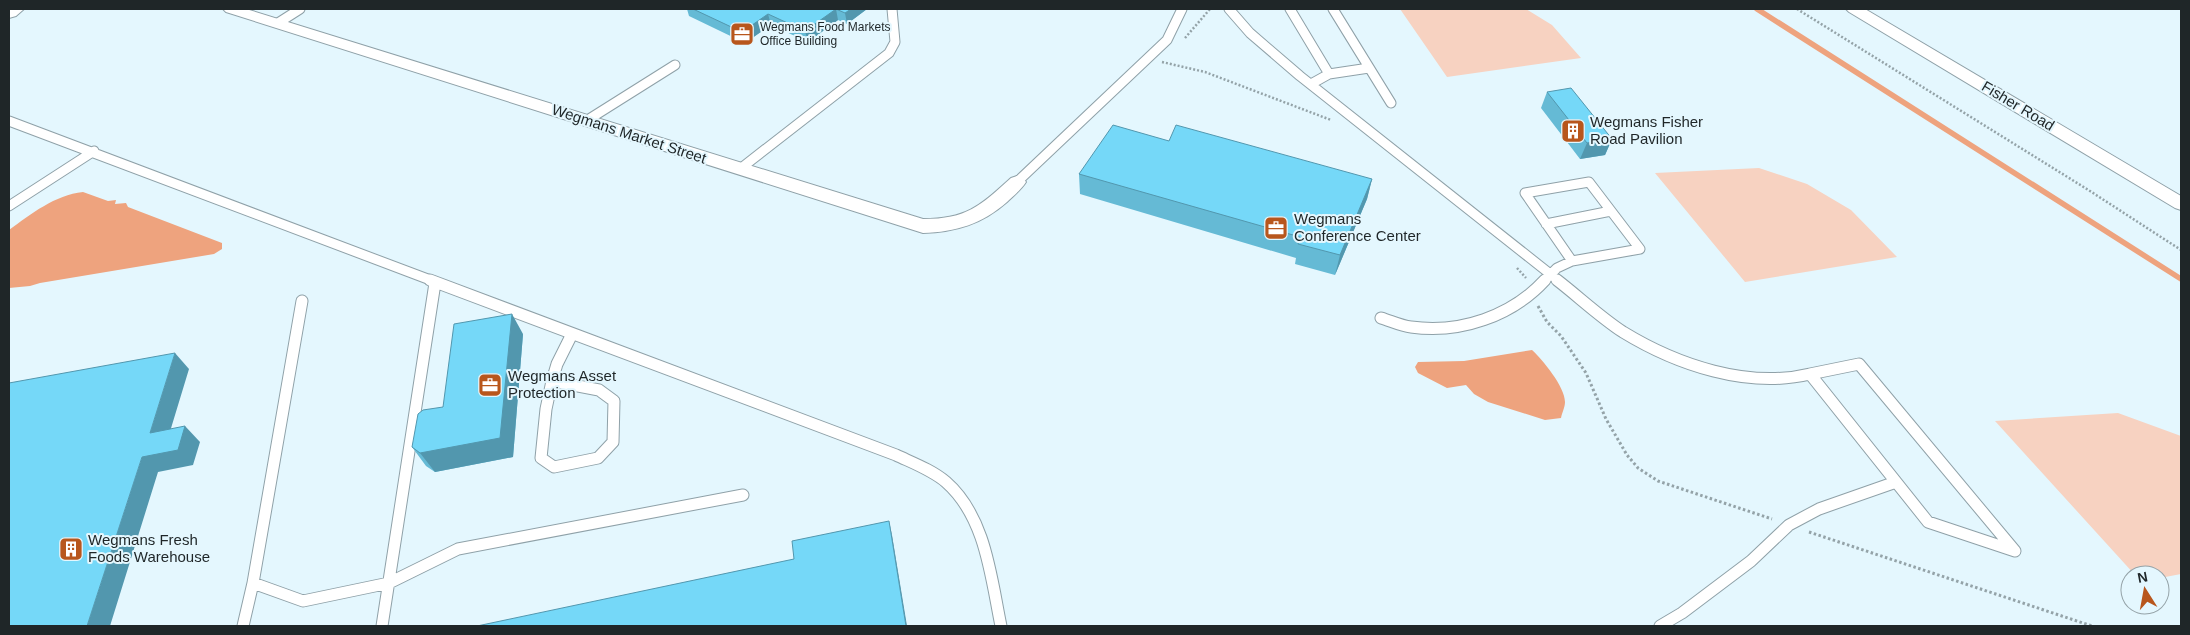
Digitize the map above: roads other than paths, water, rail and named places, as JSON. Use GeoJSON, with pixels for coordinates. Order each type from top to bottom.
{"type":"FeatureCollection","features":[{"type":"Feature","properties":{"kind":"street"},"geometry":{"type":"LineString","coordinates":[[9,12],[14,9]]}},
{"type":"Feature","properties":{"kind":"street","name":"Wegmans Market Street"},"geometry":{"type":"LineString","coordinates":[[231,9],[923,226],[944,227],[968,222],[986,211],[1017,182]]}},
{"type":"Feature","properties":{"kind":"street","name":"Fisher Road"},"geometry":{"type":"LineString","coordinates":[[1854,9],[2181,204]]}},
{"type":"Feature","properties":{"kind":"lane"},"geometry":{"type":"LineString","coordinates":[[278,23],[300,9]]}},
{"type":"Feature","properties":{"kind":"lane"},"geometry":{"type":"LineString","coordinates":[[740,168],[890,53],[895,42],[892,9]]}},
{"type":"Feature","properties":{"kind":"lane"},"geometry":{"type":"LineString","coordinates":[[1017,182],[1168,40],[1182,9]]}},
{"type":"Feature","properties":{"kind":"lane"},"geometry":{"type":"LineString","coordinates":[[1229,9],[1250,32],[1311,84],[1622,331],[1666,355],[1710,369],[1740,375],[1784,379],[1859,364],[2015,551],[1928,522],[1810,374]]}},
{"type":"Feature","properties":{"kind":"lane"},"geometry":{"type":"LineString","coordinates":[[1290,9],[1329,74]]}},
{"type":"Feature","properties":{"kind":"lane"},"geometry":{"type":"LineString","coordinates":[[1333,9],[1391,103]]}},
{"type":"Feature","properties":{"kind":"lane"},"geometry":{"type":"LineString","coordinates":[[586,121],[675,65]]}},
{"type":"Feature","properties":{"kind":"lane"},"geometry":{"type":"LineString","coordinates":[[1311,84],[1329,74],[1369,68]]}},
{"type":"Feature","properties":{"kind":"lane"},"geometry":{"type":"LineString","coordinates":[[9,120],[896,455],[930,471],[952,487],[969,511],[983,547],[1000,626]]}},
{"type":"Feature","properties":{"kind":"lane"},"geometry":{"type":"LineString","coordinates":[[9,206],[94,152]]}},
{"type":"Feature","properties":{"kind":"lane"},"geometry":{"type":"LineString","coordinates":[[1381,318],[1417,327],[1471,323],[1499,315],[1534,292],[1562,264],[1640,249],[1589,182],[1525,193],[1572,262]]}},
{"type":"Feature","properties":{"kind":"lane"},"geometry":{"type":"LineString","coordinates":[[1546,224],[1611,211]]}},
{"type":"Feature","properties":{"kind":"lane"},"geometry":{"type":"LineString","coordinates":[[382,626],[435,282]]}},
{"type":"Feature","properties":{"kind":"lane"},"geometry":{"type":"LineString","coordinates":[[243,626],[253,583],[302,301]]}},
{"type":"Feature","properties":{"kind":"lane"},"geometry":{"type":"LineString","coordinates":[[550,381],[600,390],[614,401],[613,442],[598,458],[554,467],[541,458],[550,381],[562,350],[572,334]]}},
{"type":"Feature","properties":{"kind":"lane"},"geometry":{"type":"LineString","coordinates":[[1660,626],[1682,613],[1751,561],[1789,525],[1819,509],[1896,482]]}},
{"type":"Feature","properties":{"kind":"lane"},"geometry":{"type":"LineString","coordinates":[[253,583],[303,601],[389,583],[458,549],[743,495]]}},
{"type":"Feature","properties":{"kind":"waterway"},"geometry":{"type":"LineString","coordinates":[[1757,9],[2181,279]]}},
{"type":"Feature","properties":{"kind":"place","name":"Wegmans Food Markets Office Building"},"geometry":{"type":"Point","coordinates":[742,34]}},
{"type":"Feature","properties":{"kind":"place","name":"Wegmans Fisher Road Pavilion"},"geometry":{"type":"Point","coordinates":[1573,131]}},
{"type":"Feature","properties":{"kind":"place","name":"Wegmans Conference Center"},"geometry":{"type":"Point","coordinates":[1276,228]}},
{"type":"Feature","properties":{"kind":"place","name":"Wegmans Asset Protection"},"geometry":{"type":"Point","coordinates":[490,385]}},
{"type":"Feature","properties":{"kind":"place","name":"Wegmans Fresh Foods Warehouse"},"geometry":{"type":"Point","coordinates":[71,549]}}]}
